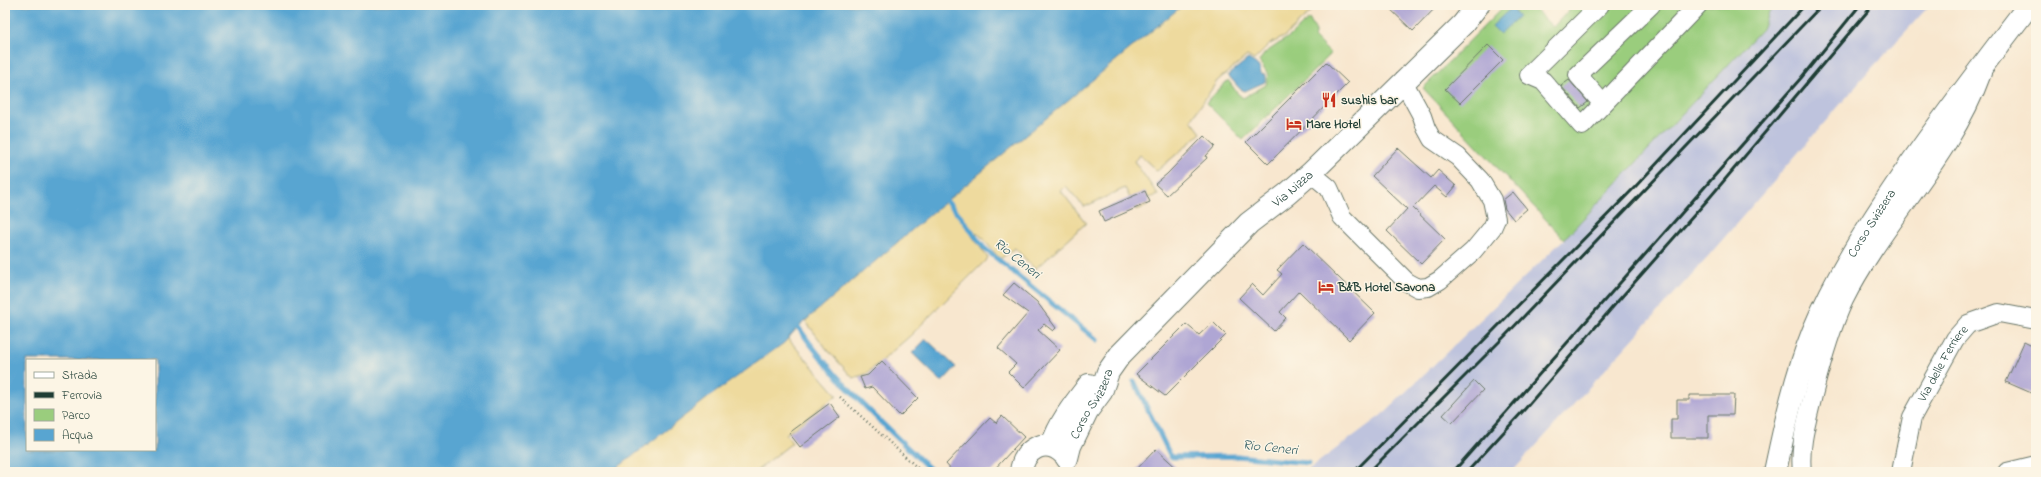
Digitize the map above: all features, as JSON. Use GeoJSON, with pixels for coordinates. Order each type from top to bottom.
{"type":"FeatureCollection","features":[{"type":"Feature","properties":{"kind":"main road","name":"Via Nizza"},"geometry":{"type":"LineString","coordinates":[[1108,372],[1120,354],[1249,223],[1287,194],[1310,173],[1463,24],[1478,5]]}},
{"type":"Feature","properties":{"kind":"main road","name":"Corso Svizzera"},"geometry":{"type":"LineString","coordinates":[[1775,472],[1788,409],[1813,332],[1842,272],[1870,224],[1986,60],[2029,5]]}},
{"type":"Feature","properties":{"kind":"main road","name":"Corso Svizzera"},"geometry":{"type":"LineString","coordinates":[[1063,459],[1055,435],[1091,382],[1108,372]]}},
{"type":"Feature","properties":{"kind":"main road"},"geometry":{"type":"LineString","coordinates":[[1021,472],[1025,457],[1030,452],[1044,446],[1063,459]]}},
{"type":"Feature","properties":{"kind":"street"},"geometry":{"type":"LineString","coordinates":[[1600,5],[1528,75],[1543,81],[1582,126],[1698,5]]}},
{"type":"Feature","properties":{"kind":"street"},"geometry":{"type":"LineString","coordinates":[[1603,104],[1578,75],[1651,5]]}},
{"type":"Feature","properties":{"kind":"street"},"geometry":{"type":"LineString","coordinates":[[1802,472],[1800,455],[1815,386],[1827,345],[1844,300],[1871,255],[1948,145],[1972,99],[1986,60]]}},
{"type":"Feature","properties":{"kind":"street"},"geometry":{"type":"LineString","coordinates":[[1310,173],[1329,188],[1342,217],[1407,282],[1418,288],[1428,287],[1440,280],[1473,251],[1492,228],[1496,219],[1492,200],[1480,180],[1458,157],[1432,139],[1404,81]]}},
{"type":"Feature","properties":{"kind":"street","name":"Via delle Ferriere"},"geometry":{"type":"LineString","coordinates":[[1901,472],[1912,417],[1955,339],[1968,324],[1999,313],[2036,320]]}},
{"type":"Feature","properties":{"kind":"street"},"geometry":{"type":"LineString","coordinates":[[2007,472],[2036,465]]}},
{"type":"Feature","properties":{"kind":"path"},"geometry":{"type":"LineString","coordinates":[[840,397],[922,472]]}},
{"type":"Feature","properties":{"kind":"shaded area"},"geometry":{"type":"Polygon","coordinates":[[[1776,5],[1930,5],[1872,68],[1703,262],[1512,472],[1305,472],[1383,414],[1564,239],[1762,29],[1768,14],[1776,5]]]}},
{"type":"Feature","properties":{"kind":"green space"},"geometry":{"type":"Polygon","coordinates":[[[1505,5],[1530,5],[1553,27],[1574,5],[1776,5],[1768,14],[1762,29],[1564,239],[1423,88],[1505,5]]]}},
{"type":"Feature","properties":{"kind":"green space"},"geometry":{"type":"Polygon","coordinates":[[[1309,19],[1316,31],[1314,37],[1331,54],[1243,140],[1206,103],[1228,80],[1238,94],[1243,98],[1266,85],[1268,75],[1259,61],[1265,53],[1290,36],[1309,19]]]}},
{"type":"Feature","properties":{"kind":"sand"},"geometry":{"type":"Polygon","coordinates":[[[1163,5],[1318,5],[1284,37],[1270,44],[1254,60],[1247,56],[1217,81],[1191,120],[1201,133],[1157,171],[1140,155],[1134,161],[1158,195],[1145,199],[1147,206],[1136,210],[1125,188],[1084,207],[1066,186],[1061,191],[1086,223],[1035,269],[1015,248],[1000,259],[978,233],[972,236],[988,258],[910,336],[866,374],[853,378],[825,347],[792,303],[1163,5]]]}},
{"type":"Feature","properties":{"kind":"sand"},"geometry":{"type":"Polygon","coordinates":[[[771,319],[837,395],[786,434],[792,443],[755,472],[573,472],[771,319]]]}},
{"type":"Feature","properties":{"kind":"water"},"geometry":{"type":"Polygon","coordinates":[[[5,5],[1183,5],[932,213],[798,327],[784,343],[713,394],[612,472],[5,472],[5,5]]]}},
{"type":"Feature","properties":{"kind":"water"},"geometry":{"type":"Polygon","coordinates":[[[1511,8],[1519,16],[1500,34],[1492,26],[1511,8]]]}},
{"type":"Feature","properties":{"kind":"water"},"geometry":{"type":"Polygon","coordinates":[[[1248,59],[1258,66],[1261,74],[1265,75],[1265,82],[1245,91],[1240,89],[1228,75],[1248,59]]]}},
{"type":"Feature","properties":{"kind":"water"},"geometry":{"type":"Polygon","coordinates":[[[926,339],[956,367],[942,382],[912,353],[926,339]]]}},
{"type":"Feature","properties":{"kind":"building"},"geometry":{"type":"Polygon","coordinates":[[[1386,5],[1438,5],[1413,31],[1386,5]]]}},
{"type":"Feature","properties":{"kind":"building"},"geometry":{"type":"Polygon","coordinates":[[[1488,45],[1503,60],[1460,103],[1445,89],[1488,45]]]}},
{"type":"Feature","properties":{"kind":"building"},"geometry":{"type":"Polygon","coordinates":[[[1326,62],[1348,83],[1268,164],[1246,142],[1326,62]]]}},
{"type":"Feature","properties":{"kind":"building"},"geometry":{"type":"Polygon","coordinates":[[[1569,80],[1588,102],[1580,108],[1561,86],[1569,80]]]}},
{"type":"Feature","properties":{"kind":"building"},"geometry":{"type":"Polygon","coordinates":[[[1204,136],[1215,146],[1206,156],[1207,158],[1167,195],[1155,184],[1167,174],[1204,136]]]}},
{"type":"Feature","properties":{"kind":"building"},"geometry":{"type":"Polygon","coordinates":[[[1398,148],[1431,178],[1438,170],[1456,186],[1447,197],[1434,186],[1413,208],[1445,239],[1421,264],[1387,231],[1407,209],[1372,176],[1398,148]]]}},
{"type":"Feature","properties":{"kind":"building"},"geometry":{"type":"Polygon","coordinates":[[[1145,191],[1150,202],[1104,222],[1099,211],[1145,191]]]}},
{"type":"Feature","properties":{"kind":"building"},"geometry":{"type":"Polygon","coordinates":[[[1513,192],[1527,209],[1514,220],[1505,209],[1503,200],[1513,192]]]}},
{"type":"Feature","properties":{"kind":"building"},"geometry":{"type":"Polygon","coordinates":[[[1303,243],[1375,313],[1349,340],[1299,291],[1280,312],[1286,318],[1274,331],[1239,298],[1252,284],[1263,295],[1282,274],[1277,270],[1303,243]]]}},
{"type":"Feature","properties":{"kind":"building"},"geometry":{"type":"Polygon","coordinates":[[[1014,283],[1037,302],[1056,328],[1053,331],[1044,324],[1038,330],[1060,350],[1024,388],[1008,372],[1016,364],[998,348],[1028,313],[1003,295],[1014,283]]]}},
{"type":"Feature","properties":{"kind":"building"},"geometry":{"type":"Polygon","coordinates":[[[1213,322],[1226,335],[1165,396],[1136,374],[1186,324],[1199,335],[1213,322]]]}},
{"type":"Feature","properties":{"kind":"building"},"geometry":{"type":"Polygon","coordinates":[[[2024,342],[2036,348],[2036,395],[2006,382],[2024,342]]]}},
{"type":"Feature","properties":{"kind":"building"},"geometry":{"type":"Polygon","coordinates":[[[882,361],[918,398],[900,416],[872,387],[865,389],[860,377],[868,375],[882,361]]]}},
{"type":"Feature","properties":{"kind":"building"},"geometry":{"type":"Polygon","coordinates":[[[1474,381],[1483,390],[1452,423],[1443,415],[1474,381]]]}},
{"type":"Feature","properties":{"kind":"building"},"geometry":{"type":"Polygon","coordinates":[[[1689,395],[1734,395],[1733,415],[1708,415],[1708,438],[1671,438],[1671,419],[1677,419],[1677,400],[1689,400],[1689,395]]]}},
{"type":"Feature","properties":{"kind":"building"},"geometry":{"type":"Polygon","coordinates":[[[830,403],[840,417],[800,447],[789,433],[830,403]]]}},
{"type":"Feature","properties":{"kind":"building"},"geometry":{"type":"Polygon","coordinates":[[[1002,416],[1024,437],[992,472],[953,472],[946,464],[990,418],[996,423],[1002,416]]]}},
{"type":"Feature","properties":{"kind":"building"},"geometry":{"type":"Polygon","coordinates":[[[1156,449],[1181,472],[1134,472],[1156,449]]]}},
{"type":"Feature","properties":{"kind":"waterway","name":"Rio Ceneri"},"geometry":{"type":"LineString","coordinates":[[943,197],[984,248],[1097,340]]}},
{"type":"Feature","properties":{"kind":"waterway"},"geometry":{"type":"LineString","coordinates":[[798,327],[828,366],[845,385],[933,472]]}},
{"type":"Feature","properties":{"kind":"waterway","name":"Rio Ceneri"},"geometry":{"type":"LineString","coordinates":[[1134,381],[1171,457],[1237,456],[1308,463]]}},
{"type":"Feature","properties":{"kind":"railway"},"geometry":{"type":"LineString","coordinates":[[1354,472],[1635,187],[1805,5]]}},
{"type":"Feature","properties":{"kind":"railway"},"geometry":{"type":"LineString","coordinates":[[1369,472],[1505,336],[1822,5]]}},
{"type":"Feature","properties":{"kind":"railway"},"geometry":{"type":"LineString","coordinates":[[1453,472],[1801,78],[1860,5]]}},
{"type":"Feature","properties":{"kind":"railway"},"geometry":{"type":"LineString","coordinates":[[1467,472],[1524,410],[1711,196],[1873,5]]}},
{"type":"Feature","properties":{"kind":"place","name":"sushis bar"},"geometry":{"type":"Point","coordinates":[1329,100]}},
{"type":"Feature","properties":{"kind":"place","name":"Mare Hotel"},"geometry":{"type":"Point","coordinates":[1294,124]}},
{"type":"Feature","properties":{"kind":"place","name":"B&B Hotel Savona"},"geometry":{"type":"Point","coordinates":[1326,287]}}]}
